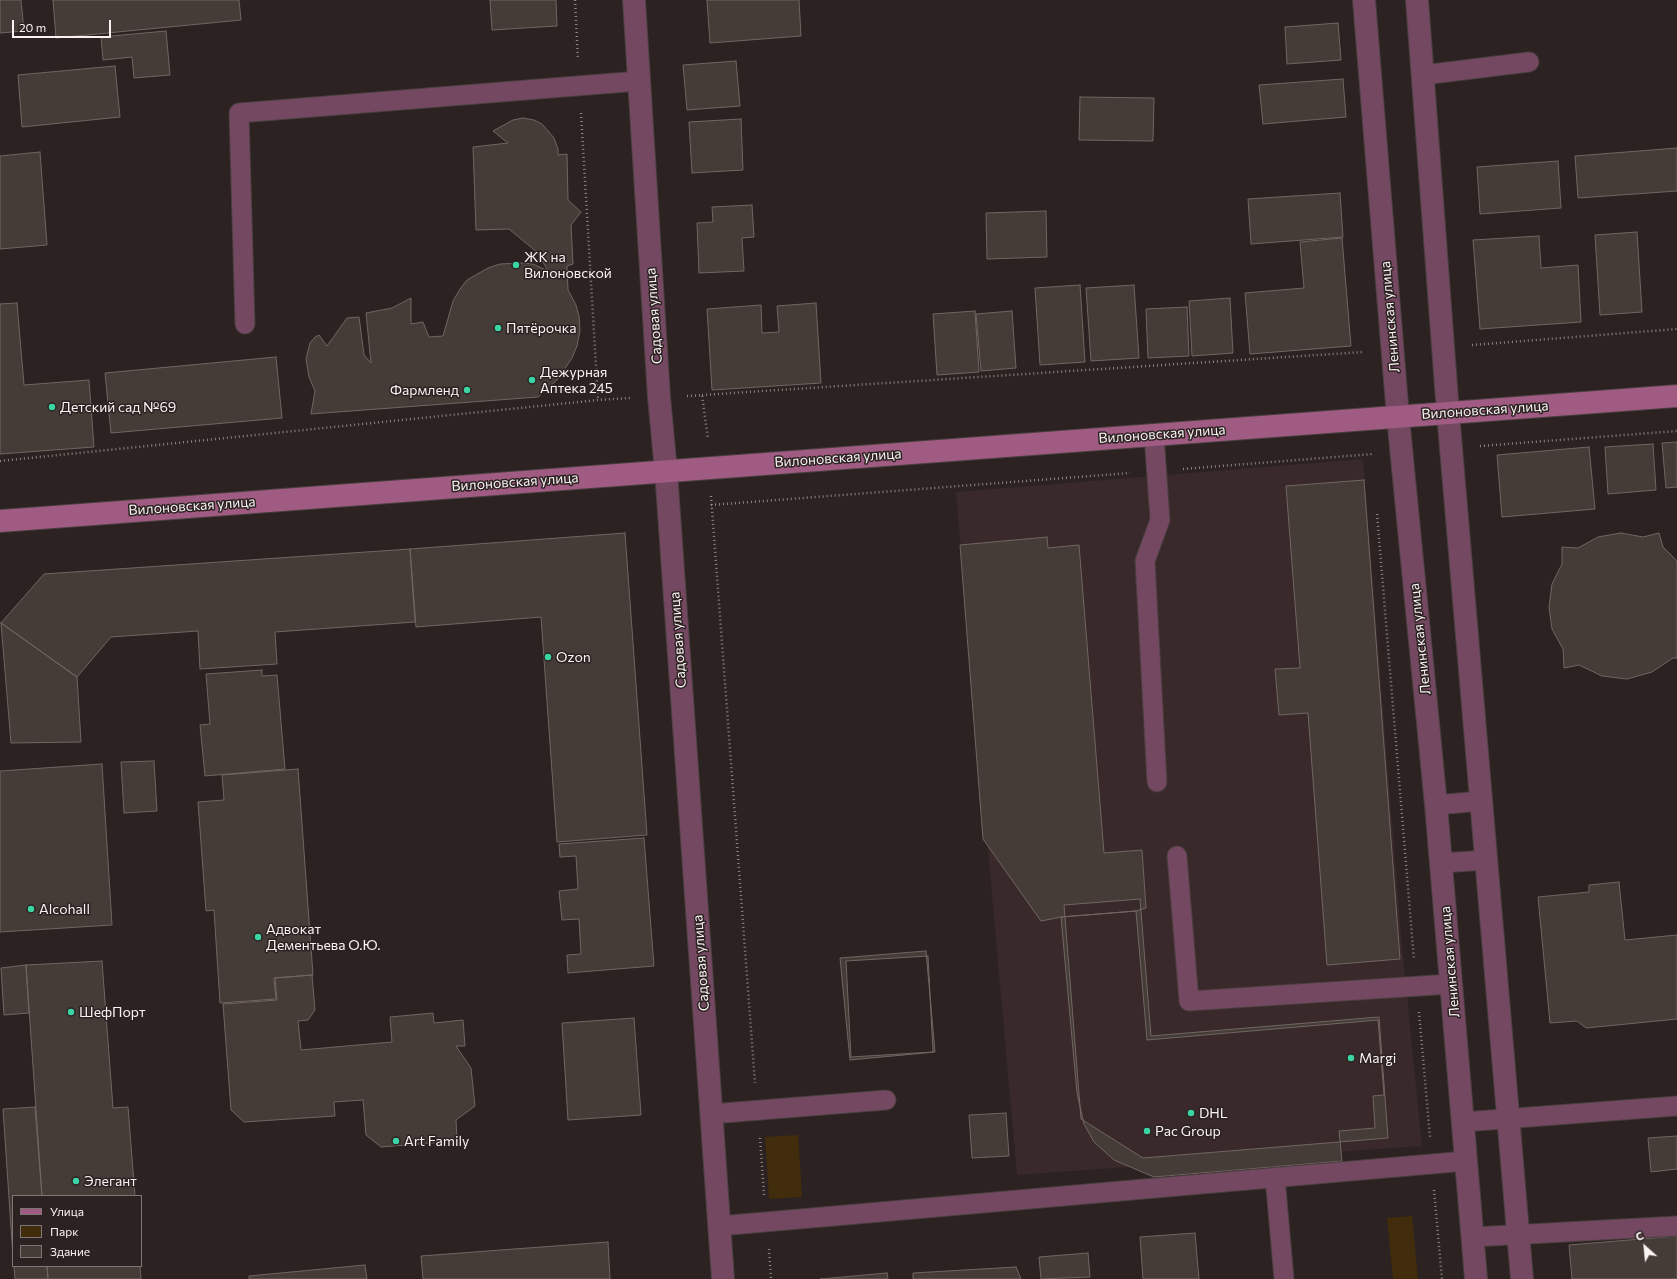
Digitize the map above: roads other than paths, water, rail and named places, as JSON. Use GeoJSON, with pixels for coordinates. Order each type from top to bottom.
{"type":"FeatureCollection","features":[{"type":"Feature","properties":{"kind":"main road","name":"Вилоновская улица"},"geometry":{"type":"LineString","coordinates":[[0,521],[1677,396]]}},
{"type":"Feature","properties":{"kind":"street","name":"Садовая улица"},"geometry":{"type":"LineString","coordinates":[[634,0],[659,397],[666,471],[723,1279]]}},
{"type":"Feature","properties":{"kind":"street","name":"Ленинская улица"},"geometry":{"type":"LineString","coordinates":[[1364,0],[1398,417],[1436,805],[1476,1279]]}},
{"type":"Feature","properties":{"kind":"street"},"geometry":{"type":"LineString","coordinates":[[1417,0],[1448,413],[1522,1279]]}},
{"type":"Feature","properties":{"kind":"lane"},"geometry":{"type":"LineString","coordinates":[[1423,75],[1529,62]]}},
{"type":"Feature","properties":{"kind":"lane"},"geometry":{"type":"LineString","coordinates":[[245,324],[239,114],[639,81]]}},
{"type":"Feature","properties":{"kind":"lane"},"geometry":{"type":"LineString","coordinates":[[1154,435],[1160,520],[1145,561],[1157,782]]}},
{"type":"Feature","properties":{"kind":"lane"},"geometry":{"type":"LineString","coordinates":[[1436,805],[1481,801]]}},
{"type":"Feature","properties":{"kind":"lane"},"geometry":{"type":"LineString","coordinates":[[1177,856],[1189,1001],[1451,984]]}},
{"type":"Feature","properties":{"kind":"lane"},"geometry":{"type":"LineString","coordinates":[[1441,864],[1486,860]]}},
{"type":"Feature","properties":{"kind":"lane"},"geometry":{"type":"LineString","coordinates":[[711,1114],[886,1100]]}},
{"type":"Feature","properties":{"kind":"lane"},"geometry":{"type":"LineString","coordinates":[[1463,1122],[1677,1106]]}},
{"type":"Feature","properties":{"kind":"lane"},"geometry":{"type":"LineString","coordinates":[[719,1226],[1466,1161]]}},
{"type":"Feature","properties":{"kind":"lane"},"geometry":{"type":"LineString","coordinates":[[1276,1177],[1284,1279]]}},
{"type":"Feature","properties":{"kind":"lane"},"geometry":{"type":"LineString","coordinates":[[1473,1237],[1677,1226]]}},
{"type":"Feature","properties":{"kind":"place","name":"ЖК на Вилоновской"},"geometry":{"type":"Point","coordinates":[516,265]}},
{"type":"Feature","properties":{"kind":"place","name":"Пятёрочка"},"geometry":{"type":"Point","coordinates":[498,328]}},
{"type":"Feature","properties":{"kind":"place","name":"Дежурная Аптека 245"},"geometry":{"type":"Point","coordinates":[532,380]}},
{"type":"Feature","properties":{"kind":"place","name":"Фармленд"},"geometry":{"type":"Point","coordinates":[467,390]}},
{"type":"Feature","properties":{"kind":"place","name":"Детский сад №69"},"geometry":{"type":"Point","coordinates":[52,407]}},
{"type":"Feature","properties":{"kind":"place","name":"Ozon"},"geometry":{"type":"Point","coordinates":[548,657]}},
{"type":"Feature","properties":{"kind":"place","name":"Alcohall"},"geometry":{"type":"Point","coordinates":[31,909]}},
{"type":"Feature","properties":{"kind":"place","name":"Адвокат Дементьева О.Ю."},"geometry":{"type":"Point","coordinates":[258,937]}},
{"type":"Feature","properties":{"kind":"place","name":"ШефПорт"},"geometry":{"type":"Point","coordinates":[71,1012]}},
{"type":"Feature","properties":{"kind":"place","name":"Margi"},"geometry":{"type":"Point","coordinates":[1351,1058]}},
{"type":"Feature","properties":{"kind":"place","name":"DHL"},"geometry":{"type":"Point","coordinates":[1191,1113]}},
{"type":"Feature","properties":{"kind":"place","name":"Pac Group"},"geometry":{"type":"Point","coordinates":[1147,1131]}},
{"type":"Feature","properties":{"kind":"place","name":"Art Family"},"geometry":{"type":"Point","coordinates":[396,1141]}},
{"type":"Feature","properties":{"kind":"place","name":"Элегант"},"geometry":{"type":"Point","coordinates":[76,1181]}}]}
